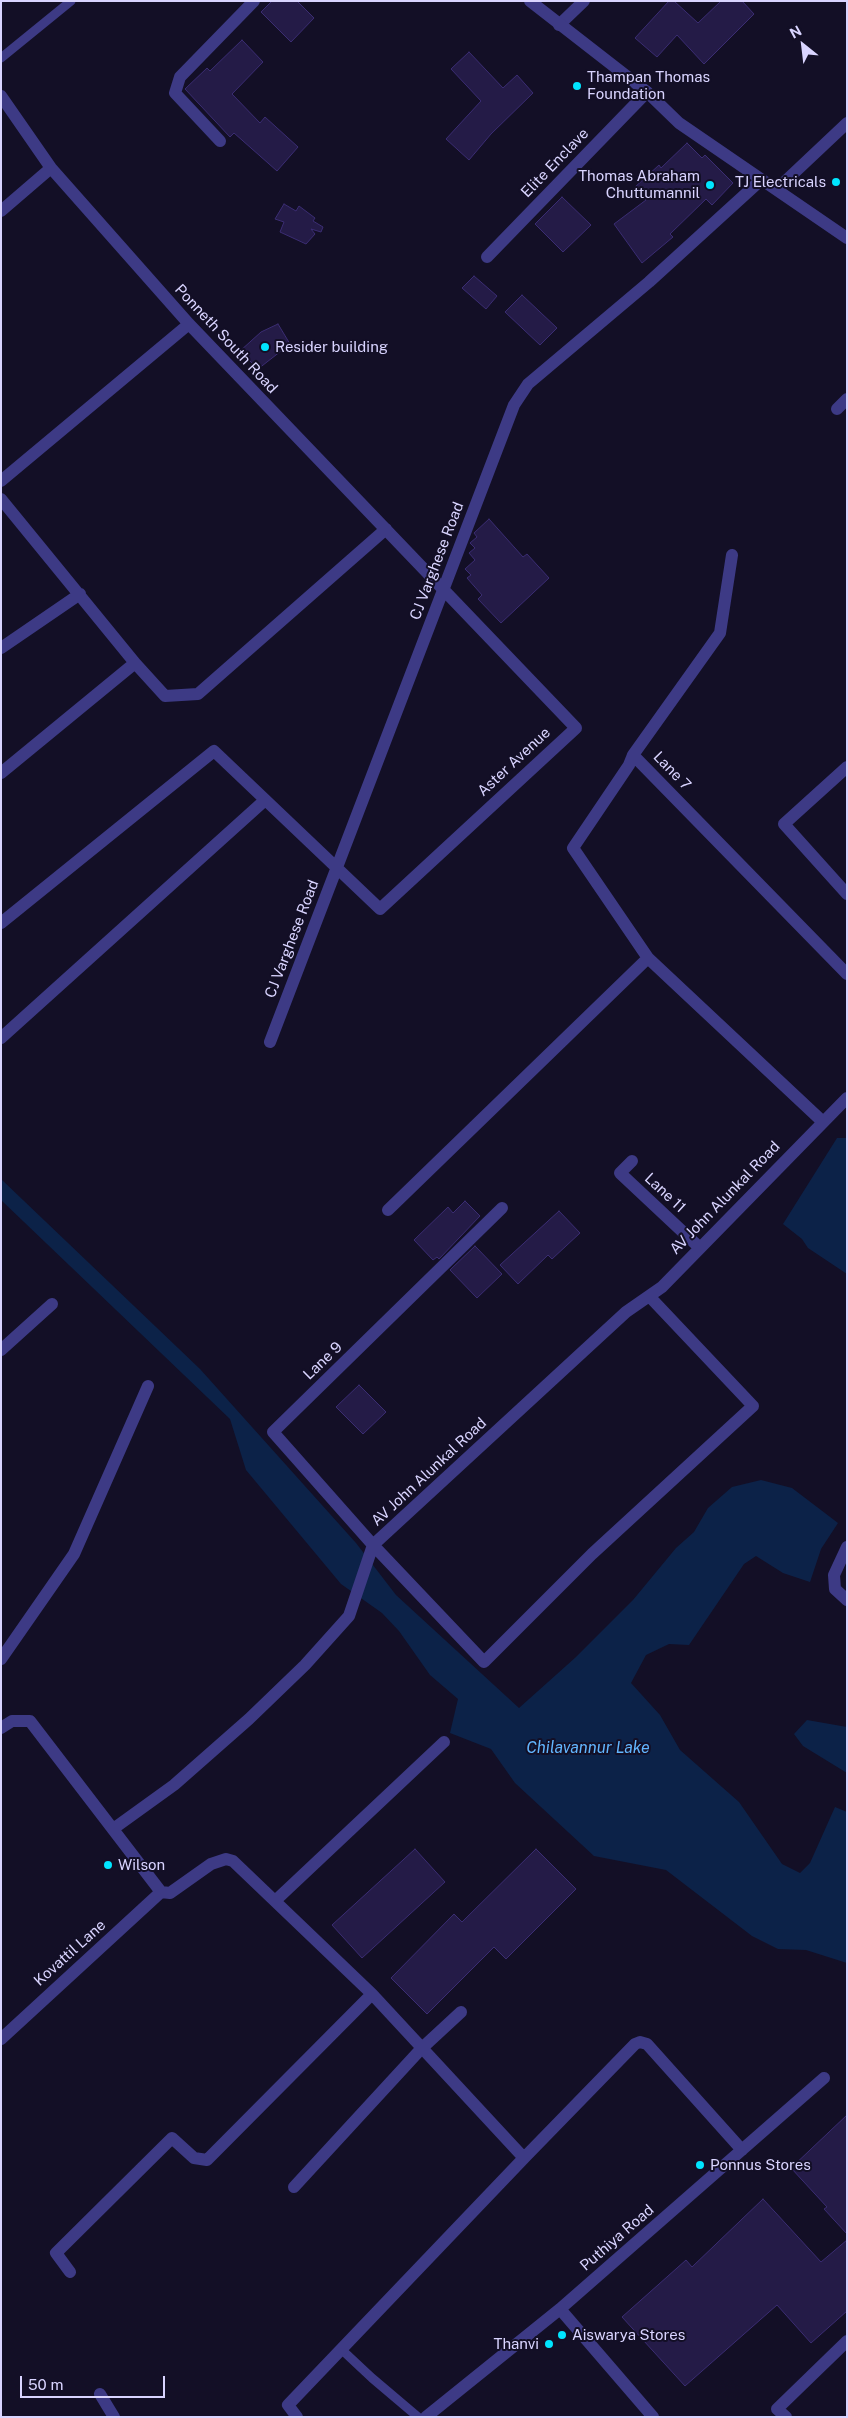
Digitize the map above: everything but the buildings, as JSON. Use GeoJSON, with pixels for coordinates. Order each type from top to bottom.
{"type":"FeatureCollection","features":[{"type":"Feature","properties":{"kind":"street"},"geometry":{"type":"LineString","coordinates":[[220,142],[175,93],[180,77],[254,1]]}},
{"type":"Feature","properties":{"kind":"street"},"geometry":{"type":"LineString","coordinates":[[530,1],[647,92],[679,122],[847,238]]}},
{"type":"Feature","properties":{"kind":"street"},"geometry":{"type":"LineString","coordinates":[[559,24],[584,1]]}},
{"type":"Feature","properties":{"kind":"street","name":"Elite Enclave"},"geometry":{"type":"LineString","coordinates":[[487,258],[647,92]]}},
{"type":"Feature","properties":{"kind":"street","name":"Ponneth South Road"},"geometry":{"type":"LineString","coordinates":[[1,96],[51,168],[189,324],[444,590]]}},
{"type":"Feature","properties":{"kind":"street"},"geometry":{"type":"LineString","coordinates":[[777,189],[847,123]]}},
{"type":"Feature","properties":{"kind":"street"},"geometry":{"type":"LineString","coordinates":[[1,211],[51,168]]}},
{"type":"Feature","properties":{"kind":"street","name":"CJ Varghese Road"},"geometry":{"type":"LineString","coordinates":[[270,1042],[514,405],[528,384],[642,288],[761,180]]}},
{"type":"Feature","properties":{"kind":"street"},"geometry":{"type":"LineString","coordinates":[[1,481],[189,324]]}},
{"type":"Feature","properties":{"kind":"street"},"geometry":{"type":"LineString","coordinates":[[837,409],[847,398]]}},
{"type":"Feature","properties":{"kind":"street"},"geometry":{"type":"LineString","coordinates":[[1,499],[135,663],[165,696],[198,694],[386,529]]}},
{"type":"Feature","properties":{"kind":"street","name":"Lane 7"},"geometry":{"type":"LineString","coordinates":[[732,555],[720,633],[633,755],[847,974]]}},
{"type":"Feature","properties":{"kind":"street","name":"Aster Avenue"},"geometry":{"type":"LineString","coordinates":[[336,866],[380,909],[576,728],[444,590]]}},
{"type":"Feature","properties":{"kind":"street"},"geometry":{"type":"LineString","coordinates":[[1,648],[80,594]]}},
{"type":"Feature","properties":{"kind":"street"},"geometry":{"type":"LineString","coordinates":[[1,774],[135,663]]}},
{"type":"Feature","properties":{"kind":"street"},"geometry":{"type":"LineString","coordinates":[[1,923],[214,752],[264,801],[336,866]]}},
{"type":"Feature","properties":{"kind":"street"},"geometry":{"type":"LineString","coordinates":[[633,755],[629,765],[572,848],[648,958]]}},
{"type":"Feature","properties":{"kind":"street"},"geometry":{"type":"LineString","coordinates":[[847,767],[784,824],[847,894]]}},
{"type":"Feature","properties":{"kind":"street"},"geometry":{"type":"LineString","coordinates":[[1,1038],[264,801]]}},
{"type":"Feature","properties":{"kind":"street"},"geometry":{"type":"LineString","coordinates":[[624,933],[648,958],[823,1122]]}},
{"type":"Feature","properties":{"kind":"street"},"geometry":{"type":"LineString","coordinates":[[388,1210],[648,958]]}},
{"type":"Feature","properties":{"kind":"street","name":"AV John Alunkal Road"},"geometry":{"type":"LineString","coordinates":[[113,1829],[174,1785],[249,1719],[306,1665],[349,1616],[373,1545],[626,1312],[662,1286],[847,1098]]}},
{"type":"Feature","properties":{"kind":"street","name":"Lane 11"},"geometry":{"type":"LineString","coordinates":[[632,1161],[620,1173],[700,1248]]}},
{"type":"Feature","properties":{"kind":"street","name":"Lane 9"},"geometry":{"type":"LineString","coordinates":[[373,1545],[273,1432],[502,1208]]}},
{"type":"Feature","properties":{"kind":"street"},"geometry":{"type":"LineString","coordinates":[[373,1545],[484,1662],[592,1554],[754,1406],[649,1296]]}},
{"type":"Feature","properties":{"kind":"street"},"geometry":{"type":"LineString","coordinates":[[1,1350],[52,1304]]}},
{"type":"Feature","properties":{"kind":"street"},"geometry":{"type":"LineString","coordinates":[[1,1659],[74,1554],[148,1386]]}},
{"type":"Feature","properties":{"kind":"street"},"geometry":{"type":"LineString","coordinates":[[847,1547],[834,1575],[835,1589],[847,1600]]}},
{"type":"Feature","properties":{"kind":"street"},"geometry":{"type":"LineString","coordinates":[[1,1728],[12,1721],[30,1721],[161,1892],[170,1893],[211,1864],[226,1859],[232,1862],[372,1994],[524,2158]]}},
{"type":"Feature","properties":{"kind":"street"},"geometry":{"type":"LineString","coordinates":[[275,1901],[444,1742]]}},
{"type":"Feature","properties":{"kind":"street","name":"Kovattil Lane"},"geometry":{"type":"LineString","coordinates":[[1,2038],[161,1892]]}},
{"type":"Feature","properties":{"kind":"street"},"geometry":{"type":"LineString","coordinates":[[70,2272],[56,2253],[172,2138],[194,2158],[208,2160],[372,1994]]}},
{"type":"Feature","properties":{"kind":"street"},"geometry":{"type":"LineString","coordinates":[[294,2187],[422,2049],[461,2012]]}},
{"type":"Feature","properties":{"kind":"street"},"geometry":{"type":"LineString","coordinates":[[298,2417],[288,2405],[635,2044],[640,2042],[647,2044],[742,2150]]}},
{"type":"Feature","properties":{"kind":"street","name":"Puthiya Road"},"geometry":{"type":"LineString","coordinates":[[426,2417],[560,2310],[824,2078]]}},
{"type":"Feature","properties":{"kind":"street"},"geometry":{"type":"LineString","coordinates":[[560,2310],[653,2417]]}},
{"type":"Feature","properties":{"kind":"street"},"geometry":{"type":"LineString","coordinates":[[786,2417],[777,2409],[847,2341]]}},
{"type":"Feature","properties":{"kind":"street"},"geometry":{"type":"LineString","coordinates":[[100,2394],[114,2417]]}},
{"type":"Feature","properties":{"kind":"lane"},"geometry":{"type":"LineString","coordinates":[[1,58],[71,1]]}},
{"type":"Feature","properties":{"kind":"lane"},"geometry":{"type":"LineString","coordinates":[[341,2349],[418,2417]]}},
{"type":"Feature","properties":{"kind":"water"},"geometry":{"type":"Polygon","coordinates":[[[837,1138],[847,1138],[847,1274],[808,1248],[802,1239],[783,1224],[837,1138]]]}},
{"type":"Feature","properties":{"kind":"water","name":"Chilavannur Lake"},"geometry":{"type":"Polygon","coordinates":[[[1,1179],[200,1369],[356,1543],[396,1595],[519,1708],[576,1657],[633,1600],[676,1548],[694,1532],[708,1508],[732,1487],[761,1480],[792,1488],[838,1523],[821,1549],[810,1582],[783,1573],[756,1556],[744,1564],[689,1645],[669,1644],[646,1655],[631,1683],[660,1715],[680,1750],[739,1802],[782,1864],[800,1873],[810,1863],[835,1807],[847,1812],[847,1963],[806,1950],[778,1949],[752,1936],[666,1870],[594,1856],[515,1783],[491,1749],[450,1733],[458,1699],[430,1675],[399,1631],[382,1613],[341,1584],[246,1470],[230,1419],[1,1200],[1,1179]]]}},
{"type":"Feature","properties":{"kind":"water"},"geometry":{"type":"Polygon","coordinates":[[[807,1720],[847,1727],[847,1773],[803,1746],[794,1734],[807,1720]]]}},
{"type":"Feature","properties":{"kind":"place","name":"Thampan Thomas Foundation"},"geometry":{"type":"Point","coordinates":[577,86]}},
{"type":"Feature","properties":{"kind":"place","name":"TJ Electricals"},"geometry":{"type":"Point","coordinates":[836,182]}},
{"type":"Feature","properties":{"kind":"place","name":"Thomas Abraham Chuttumannil"},"geometry":{"type":"Point","coordinates":[710,185]}},
{"type":"Feature","properties":{"kind":"place","name":"Resider building"},"geometry":{"type":"Point","coordinates":[265,347]}},
{"type":"Feature","properties":{"kind":"place","name":"Wilson"},"geometry":{"type":"Point","coordinates":[108,1865]}},
{"type":"Feature","properties":{"kind":"place","name":"Ponnus Stores"},"geometry":{"type":"Point","coordinates":[700,2165]}},
{"type":"Feature","properties":{"kind":"place","name":"Aiswarya Stores"},"geometry":{"type":"Point","coordinates":[562,2335]}},
{"type":"Feature","properties":{"kind":"place","name":"Thanvi"},"geometry":{"type":"Point","coordinates":[549,2344]}}]}
